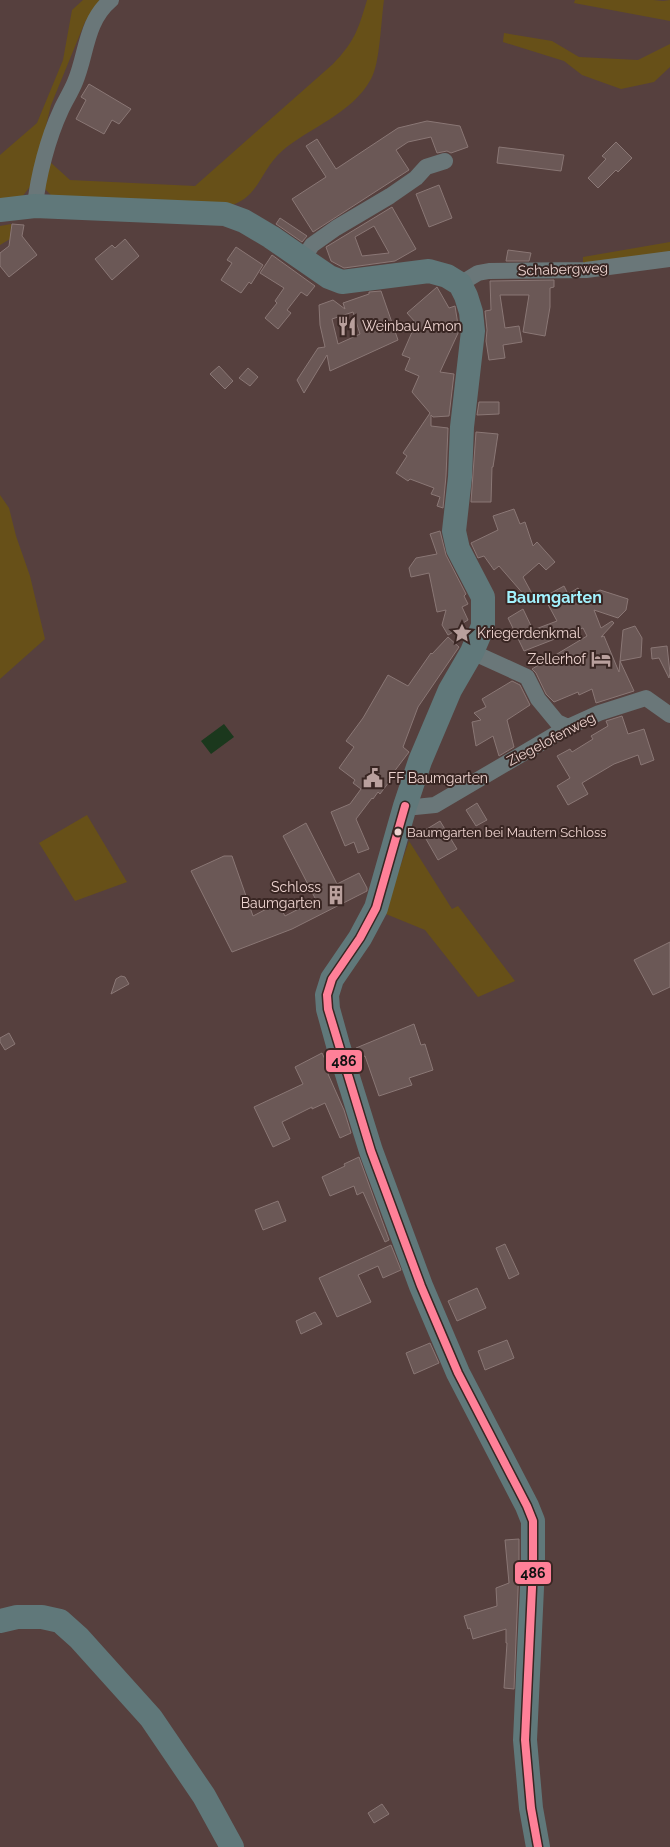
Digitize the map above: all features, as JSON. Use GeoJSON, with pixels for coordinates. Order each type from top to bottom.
{"type":"FeatureCollection","features":[{"type":"Feature","properties":{"kind":"street"},"geometry":{"type":"LineString","coordinates":[[35,206],[36,191],[50,139],[82,62],[86,39],[91,26],[105,5],[111,0]]}},
{"type":"Feature","properties":{"kind":"street"},"geometry":{"type":"LineString","coordinates":[[303,259],[312,245],[336,228],[403,187],[416,178],[426,167],[445,161]]}},
{"type":"Feature","properties":{"kind":"street"},"geometry":{"type":"LineString","coordinates":[[0,210],[35,206],[225,214],[244,221],[329,277],[342,282],[429,271],[447,276],[460,284],[466,296],[471,312],[472,331],[454,531],[458,549],[483,597],[483,626],[472,652],[450,690],[420,761],[376,908],[360,938],[332,979],[327,995],[328,1009],[338,1045],[371,1151],[421,1286],[466,1389],[533,1521],[533,1566],[525,1740],[531,1808],[538,1847]]}},
{"type":"Feature","properties":{"kind":"street","name":"Schabergweg"},"geometry":{"type":"LineString","coordinates":[[460,284],[478,273],[489,271],[586,270],[670,259]]}},
{"type":"Feature","properties":{"kind":"street"},"geometry":{"type":"LineString","coordinates":[[472,652],[527,677],[538,699],[556,722],[568,727]]}},
{"type":"Feature","properties":{"kind":"street"},"geometry":{"type":"LineString","coordinates":[[646,698],[670,699]]}},
{"type":"Feature","properties":{"kind":"street"},"geometry":{"type":"LineString","coordinates":[[646,698],[670,715]]}},
{"type":"Feature","properties":{"kind":"street","name":"Ziegelofenweg"},"geometry":{"type":"LineString","coordinates":[[406,806],[435,805],[568,727],[599,713],[646,698]]}},
{"type":"Feature","properties":{"kind":"street"},"geometry":{"type":"LineString","coordinates":[[0,1621],[17,1617],[42,1617],[60,1621],[79,1638],[151,1718],[204,1796],[232,1847]]}},
{"type":"Feature","properties":{"kind":"shaded area"},"geometry":{"type":"Polygon","coordinates":[[[83,0],[100,0],[85,22],[51,105],[32,184],[22,197],[0,203],[0,155],[37,123],[63,60],[72,10],[83,0]]]}},
{"type":"Feature","properties":{"kind":"shaded area"},"geometry":{"type":"Polygon","coordinates":[[[367,0],[384,0],[378,53],[371,79],[363,91],[342,111],[282,151],[253,191],[238,202],[228,206],[55,199],[43,187],[49,161],[70,180],[195,186],[333,64],[355,35],[367,0]]]}},
{"type":"Feature","properties":{"kind":"shaded area"},"geometry":{"type":"Polygon","coordinates":[[[575,0],[670,0],[670,21],[574,3],[575,0]]]}},
{"type":"Feature","properties":{"kind":"shaded area"},"geometry":{"type":"Polygon","coordinates":[[[504,33],[552,41],[579,57],[638,60],[670,44],[670,67],[654,82],[621,89],[582,75],[564,61],[503,42],[504,33]]]}},
{"type":"Feature","properties":{"kind":"shaded area"},"geometry":{"type":"Polygon","coordinates":[[[11,224],[10,239],[0,245],[0,226],[11,224]]]}},
{"type":"Feature","properties":{"kind":"shaded area"},"geometry":{"type":"Polygon","coordinates":[[[670,242],[670,254],[583,266],[583,257],[670,242]]]}},
{"type":"Feature","properties":{"kind":"shaded area"},"geometry":{"type":"Polygon","coordinates":[[[0,495],[9,508],[16,536],[30,576],[45,639],[0,679],[0,495]]]}},
{"type":"Feature","properties":{"kind":"shaded area"},"geometry":{"type":"Polygon","coordinates":[[[224,724],[234,737],[211,754],[201,741],[224,724]]]}},
{"type":"Feature","properties":{"kind":"shaded area"},"geometry":{"type":"Polygon","coordinates":[[[87,815],[127,882],[75,901],[39,843],[87,815]]]}},
{"type":"Feature","properties":{"kind":"shaded area"},"geometry":{"type":"Polygon","coordinates":[[[409,841],[452,909],[458,906],[515,981],[478,997],[425,930],[381,912],[398,873],[409,841]]]}},
{"type":"Feature","properties":{"kind":"building"},"geometry":{"type":"Polygon","coordinates":[[[89,84],[131,109],[119,124],[112,120],[104,134],[76,119],[86,100],[81,97],[89,84]]]}},
{"type":"Feature","properties":{"kind":"building"},"geometry":{"type":"Polygon","coordinates":[[[427,121],[460,126],[468,147],[451,153],[447,151],[437,153],[431,137],[408,142],[396,150],[409,170],[313,232],[292,199],[326,177],[306,146],[317,139],[336,169],[398,128],[427,121]]]}},
{"type":"Feature","properties":{"kind":"building"},"geometry":{"type":"Polygon","coordinates":[[[616,142],[632,158],[618,172],[616,170],[598,188],[588,178],[606,159],[602,156],[616,142]]]}},
{"type":"Feature","properties":{"kind":"building"},"geometry":{"type":"Polygon","coordinates":[[[499,147],[564,155],[561,171],[497,163],[499,147]]]}},
{"type":"Feature","properties":{"kind":"building"},"geometry":{"type":"Polygon","coordinates":[[[439,185],[452,218],[429,227],[416,194],[439,185]]]}},
{"type":"Feature","properties":{"kind":"building"},"geometry":{"type":"Polygon","coordinates":[[[392,207],[416,249],[395,261],[344,268],[331,261],[326,247],[392,207]],[[374,226],[355,237],[362,256],[389,253],[374,226]]]}},
{"type":"Feature","properties":{"kind":"building"},"geometry":{"type":"Polygon","coordinates":[[[280,218],[307,236],[302,242],[276,224],[280,218]]]}},
{"type":"Feature","properties":{"kind":"building"},"geometry":{"type":"Polygon","coordinates":[[[12,224],[24,225],[22,236],[37,255],[9,277],[0,266],[0,253],[9,246],[12,224]]]}},
{"type":"Feature","properties":{"kind":"building"},"geometry":{"type":"Polygon","coordinates":[[[125,239],[139,256],[112,280],[95,259],[112,245],[115,248],[125,239]]]}},
{"type":"Feature","properties":{"kind":"building"},"geometry":{"type":"Polygon","coordinates":[[[236,247],[263,265],[251,284],[249,282],[241,293],[221,280],[232,263],[227,260],[236,247]]]}},
{"type":"Feature","properties":{"kind":"building"},"geometry":{"type":"Polygon","coordinates":[[[508,250],[531,253],[529,261],[506,261],[508,250]]]}},
{"type":"Feature","properties":{"kind":"building"},"geometry":{"type":"Polygon","coordinates":[[[272,255],[315,286],[307,296],[301,292],[287,310],[291,313],[278,329],[265,318],[277,303],[275,301],[284,288],[260,273],[272,255]]]}},
{"type":"Feature","properties":{"kind":"building"},"geometry":{"type":"Polygon","coordinates":[[[554,280],[554,287],[550,288],[550,307],[545,336],[523,332],[529,295],[500,295],[505,328],[519,326],[522,342],[503,345],[505,358],[489,360],[485,311],[491,310],[490,281],[554,280]]]}},
{"type":"Feature","properties":{"kind":"building"},"geometry":{"type":"Polygon","coordinates":[[[437,287],[449,308],[455,306],[459,331],[440,372],[454,374],[449,416],[433,417],[431,415],[431,426],[448,428],[443,508],[437,506],[440,497],[431,494],[434,488],[410,479],[408,481],[396,473],[407,456],[403,453],[430,413],[412,392],[419,376],[405,370],[410,358],[402,355],[416,323],[407,313],[437,287]]]}},
{"type":"Feature","properties":{"kind":"building"},"geometry":{"type":"Polygon","coordinates":[[[381,291],[398,340],[330,371],[327,355],[304,393],[297,380],[318,348],[325,347],[320,325],[319,305],[333,300],[345,309],[343,303],[369,294],[369,292],[381,291]],[[353,312],[332,319],[338,344],[360,334],[353,312]]]}},
{"type":"Feature","properties":{"kind":"building"},"geometry":{"type":"Polygon","coordinates":[[[219,366],[233,381],[225,389],[210,374],[219,366]]]}},
{"type":"Feature","properties":{"kind":"building"},"geometry":{"type":"Polygon","coordinates":[[[248,368],[258,377],[250,386],[239,378],[248,368]]]}},
{"type":"Feature","properties":{"kind":"building"},"geometry":{"type":"Polygon","coordinates":[[[479,402],[499,402],[499,414],[477,415],[479,402]]]}},
{"type":"Feature","properties":{"kind":"building"},"geometry":{"type":"Polygon","coordinates":[[[476,432],[498,434],[492,467],[491,502],[471,502],[476,432]]]}},
{"type":"Feature","properties":{"kind":"building"},"geometry":{"type":"Polygon","coordinates":[[[514,509],[520,524],[525,522],[533,546],[537,542],[555,562],[546,570],[539,563],[523,577],[536,601],[532,604],[499,566],[494,570],[484,556],[478,558],[471,543],[498,530],[493,516],[514,509]]]}},
{"type":"Feature","properties":{"kind":"building"},"geometry":{"type":"Polygon","coordinates":[[[440,531],[446,555],[466,594],[464,596],[468,604],[462,607],[468,620],[463,623],[464,626],[448,635],[442,625],[446,610],[437,612],[429,573],[411,577],[409,568],[416,558],[437,554],[430,534],[440,531]]]}},
{"type":"Feature","properties":{"kind":"building"},"geometry":{"type":"Polygon","coordinates":[[[564,586],[568,594],[578,588],[584,599],[600,590],[628,599],[626,610],[618,618],[594,610],[601,628],[612,621],[614,623],[601,637],[604,636],[619,672],[620,661],[634,691],[596,703],[592,689],[579,695],[578,692],[554,702],[546,694],[536,673],[532,669],[587,636],[583,628],[524,651],[508,618],[523,609],[533,630],[557,621],[544,597],[564,586]]]}},
{"type":"Feature","properties":{"kind":"building"},"geometry":{"type":"Polygon","coordinates":[[[635,626],[642,638],[641,657],[620,661],[623,630],[635,626]]]}},
{"type":"Feature","properties":{"kind":"building"},"geometry":{"type":"Polygon","coordinates":[[[448,637],[459,647],[418,707],[403,747],[409,752],[387,781],[389,782],[380,794],[378,792],[372,798],[356,819],[369,849],[358,853],[354,842],[345,846],[331,812],[350,804],[361,789],[353,783],[355,780],[339,768],[354,747],[346,741],[363,718],[388,675],[408,686],[431,653],[448,637]]]}},
{"type":"Feature","properties":{"kind":"building"},"geometry":{"type":"Polygon","coordinates":[[[667,646],[669,678],[659,658],[652,659],[651,648],[667,646]]]}},
{"type":"Feature","properties":{"kind":"building"},"geometry":{"type":"Polygon","coordinates":[[[512,681],[520,685],[530,705],[507,720],[514,747],[499,756],[493,736],[476,746],[472,722],[481,720],[474,713],[486,707],[482,699],[512,681]]]}},
{"type":"Feature","properties":{"kind":"building"},"geometry":{"type":"Polygon","coordinates":[[[622,716],[628,734],[644,729],[654,760],[641,765],[638,755],[614,764],[582,783],[588,794],[568,805],[557,786],[570,778],[557,756],[570,749],[572,752],[593,739],[591,736],[608,726],[606,721],[622,716]]]}},
{"type":"Feature","properties":{"kind":"building"},"geometry":{"type":"Polygon","coordinates":[[[477,803],[487,820],[476,826],[466,810],[477,803]]]}},
{"type":"Feature","properties":{"kind":"building"},"geometry":{"type":"Polygon","coordinates":[[[440,821],[457,849],[438,860],[422,832],[440,821]]]}},
{"type":"Feature","properties":{"kind":"building","name":"Schloss Baumgarten"},"geometry":{"type":"Polygon","coordinates":[[[306,823],[337,884],[359,873],[367,891],[292,929],[232,952],[191,871],[224,856],[232,856],[253,916],[278,903],[285,916],[316,900],[283,836],[306,823]]]}},
{"type":"Feature","properties":{"kind":"building"},"geometry":{"type":"Polygon","coordinates":[[[670,942],[670,987],[653,995],[634,960],[670,942]]]}},
{"type":"Feature","properties":{"kind":"building"},"geometry":{"type":"Polygon","coordinates":[[[121,976],[125,977],[129,984],[111,994],[116,979],[121,976]]]}},
{"type":"Feature","properties":{"kind":"building"},"geometry":{"type":"Polygon","coordinates":[[[414,1024],[421,1045],[425,1044],[433,1070],[409,1078],[412,1085],[379,1096],[365,1056],[360,1058],[356,1048],[414,1024]]]}},
{"type":"Feature","properties":{"kind":"building"},"geometry":{"type":"Polygon","coordinates":[[[9,1033],[15,1044],[5,1050],[0,1042],[0,1038],[9,1033]]]}},
{"type":"Feature","properties":{"kind":"building"},"geometry":{"type":"Polygon","coordinates":[[[322,1053],[331,1072],[328,1074],[344,1110],[351,1133],[340,1138],[325,1103],[312,1109],[312,1107],[282,1122],[290,1139],[273,1147],[254,1107],[303,1084],[295,1067],[322,1053]]]}},
{"type":"Feature","properties":{"kind":"building"},"geometry":{"type":"Polygon","coordinates":[[[359,1157],[389,1240],[385,1242],[363,1192],[357,1195],[354,1186],[330,1196],[322,1177],[359,1157]]]}},
{"type":"Feature","properties":{"kind":"building"},"geometry":{"type":"Polygon","coordinates":[[[278,1201],[286,1221],[263,1230],[255,1210],[278,1201]]]}},
{"type":"Feature","properties":{"kind":"building"},"geometry":{"type":"Polygon","coordinates":[[[505,1244],[519,1274],[509,1279],[496,1248],[505,1244]]]}},
{"type":"Feature","properties":{"kind":"building"},"geometry":{"type":"Polygon","coordinates":[[[391,1245],[401,1270],[383,1278],[378,1266],[358,1275],[371,1302],[337,1317],[319,1278],[391,1245]]]}},
{"type":"Feature","properties":{"kind":"building"},"geometry":{"type":"Polygon","coordinates":[[[477,1288],[486,1308],[457,1321],[448,1301],[477,1288]]]}},
{"type":"Feature","properties":{"kind":"building"},"geometry":{"type":"Polygon","coordinates":[[[315,1312],[322,1324],[301,1334],[296,1321],[315,1312]]]}},
{"type":"Feature","properties":{"kind":"building"},"geometry":{"type":"Polygon","coordinates":[[[507,1340],[514,1358],[485,1370],[478,1351],[507,1340]]]}},
{"type":"Feature","properties":{"kind":"building"},"geometry":{"type":"Polygon","coordinates":[[[430,1343],[439,1363],[414,1374],[406,1353],[430,1343]]]}},
{"type":"Feature","properties":{"kind":"building"},"geometry":{"type":"Polygon","coordinates":[[[519,1539],[514,1689],[504,1688],[506,1629],[473,1639],[464,1616],[497,1606],[496,1588],[509,1583],[505,1540],[519,1539]]]}},
{"type":"Feature","properties":{"kind":"building"},"geometry":{"type":"Polygon","coordinates":[[[382,1804],[389,1814],[374,1823],[368,1813],[382,1804]]]}},
{"type":"Feature","properties":{"kind":"transit line","name":"486"},"geometry":{"type":"LineString","coordinates":[[405,806],[376,908],[360,938],[332,979],[327,995],[328,1009],[371,1151],[421,1286],[458,1373],[533,1521],[533,1566],[525,1740],[531,1808],[538,1847]]}},
{"type":"Feature","properties":{"kind":"place","name":"Weinbau Amon"},"geometry":{"type":"Point","coordinates":[347,326]}},
{"type":"Feature","properties":{"kind":"place","name":"Kriegerdenkmal"},"geometry":{"type":"Point","coordinates":[462,633]}},
{"type":"Feature","properties":{"kind":"place","name":"Zellerhof"},"geometry":{"type":"Point","coordinates":[601,659]}},
{"type":"Feature","properties":{"kind":"place","name":"FF Baumgarten"},"geometry":{"type":"Point","coordinates":[373,778]}},
{"type":"Feature","properties":{"kind":"place","name":"Baumgarten bei Mautern Schloss"},"geometry":{"type":"Point","coordinates":[398,832]}},
{"type":"Feature","properties":{"kind":"place","name":"Schloss Baumgarten"},"geometry":{"type":"Point","coordinates":[336,895]}},
{"type":"Feature","properties":{"kind":"district","name":"Baumgarten"},"geometry":{"type":"Point","coordinates":[554,597]}}]}
